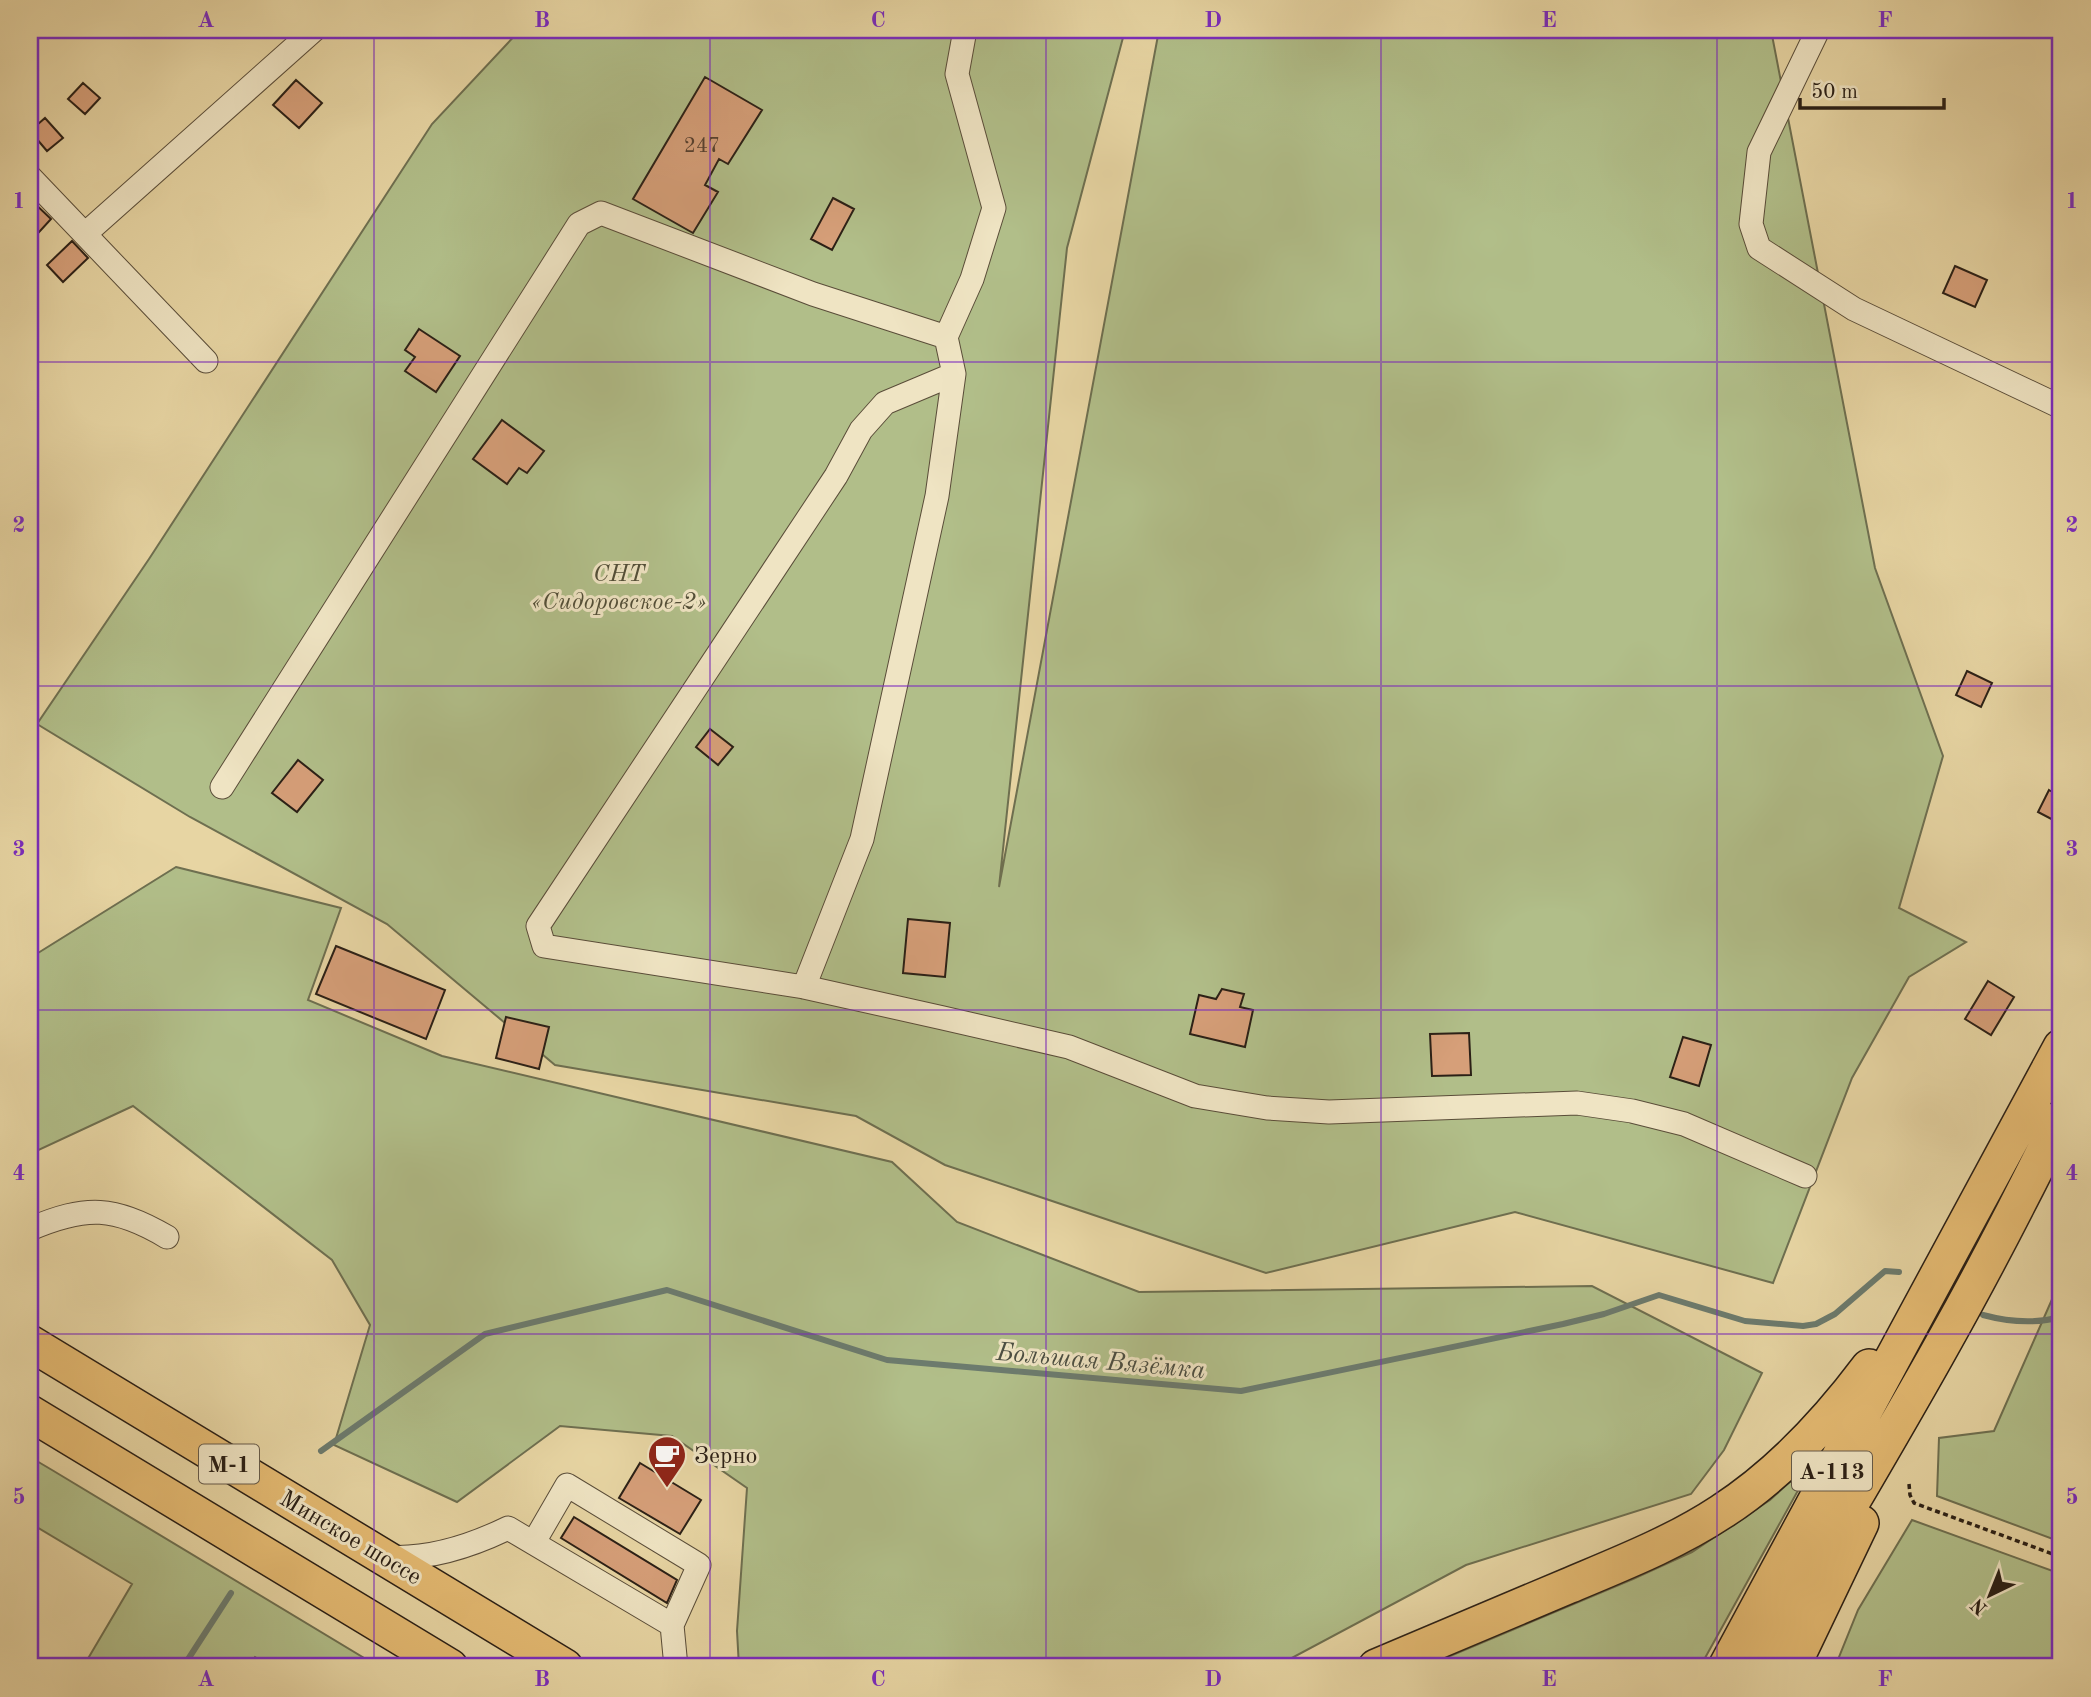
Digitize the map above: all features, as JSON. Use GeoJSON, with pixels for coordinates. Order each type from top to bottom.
{"type":"FeatureCollection","features":[{"type":"Feature","properties":{"kind":"highway","name":"А-113"},"geometry":{"type":"LineString","coordinates":[[1726,1667],[2061,1047]]}},
{"type":"Feature","properties":{"kind":"highway","name":"А-113"},"geometry":{"type":"LineString","coordinates":[[1758,1667],[1816,1560],[1994,1252],[2061,1118]]}},
{"type":"Feature","properties":{"kind":"highway"},"geometry":{"type":"LineString","coordinates":[[1376,1667],[1624,1562],[1690,1531],[1723,1511],[1778,1468],[1822,1426],[1939,1275]]}},
{"type":"Feature","properties":{"kind":"highway"},"geometry":{"type":"LineString","coordinates":[[1792,1667],[1944,1342]]}},
{"type":"Feature","properties":{"kind":"highway","name":"Минское шоссе"},"geometry":{"type":"LineString","coordinates":[[30,1343],[565,1667]]}},
{"type":"Feature","properties":{"kind":"highway","name":"М-1"},"geometry":{"type":"LineString","coordinates":[[30,1413],[450,1667]]}},
{"type":"Feature","properties":{"kind":"street"},"geometry":{"type":"LineString","coordinates":[[85,234],[314,30]]}},
{"type":"Feature","properties":{"kind":"street"},"geometry":{"type":"LineString","coordinates":[[804,987],[862,839],[937,496],[954,374],[946,337],[972,279],[994,208],[957,74],[965,30]]}},
{"type":"Feature","properties":{"kind":"street"},"geometry":{"type":"LineString","coordinates":[[1818,30],[1759,152],[1751,224],[1759,248],[1854,309],[2059,399]]}},
{"type":"Feature","properties":{"kind":"street"},"geometry":{"type":"LineString","coordinates":[[30,177],[206,361]]}},
{"type":"Feature","properties":{"kind":"street"},"geometry":{"type":"LineString","coordinates":[[222,787],[579,224],[601,213],[813,294],[946,337]]}},
{"type":"Feature","properties":{"kind":"street"},"geometry":{"type":"LineString","coordinates":[[954,374],[886,403],[861,430],[836,476],[538,926],[544,946],[804,987],[1069,1047],[1195,1096],[1267,1108],[1329,1112],[1577,1103],[1619,1109],[1684,1124],[1805,1176]]}},
{"type":"Feature","properties":{"kind":"street"},"geometry":{"type":"LineString","coordinates":[[30,1229],[75,1214],[94,1211],[129,1217],[167,1237]]}},
{"type":"Feature","properties":{"kind":"street"},"geometry":{"type":"LineString","coordinates":[[534,1542],[567,1485],[699,1565],[672,1625],[676,1667]]}},
{"type":"Feature","properties":{"kind":"street"},"geometry":{"type":"LineString","coordinates":[[383,1556],[406,1558],[475,1544],[509,1528],[672,1625]]}},
{"type":"Feature","properties":{"kind":"path"},"geometry":{"type":"LineString","coordinates":[[1909,1484],[1914,1503],[2061,1557]]}},
{"type":"Feature","properties":{"kind":"green space","name":"СНТ «Сидоровское-2»"},"geometry":{"type":"Polygon","coordinates":[[[520,30],[1125,30],[1067,248],[999,887],[1159,30],[1771,30],[1875,568],[1943,756],[1899,908],[1966,942],[1909,977],[1852,1078],[1773,1283],[1515,1212],[1266,1273],[945,1165],[856,1116],[555,1065],[387,924],[190,817],[37,724],[149,559],[432,124],[520,30]]]}},
{"type":"Feature","properties":{"kind":"green space"},"geometry":{"type":"Polygon","coordinates":[[[176,867],[341,908],[308,1000],[442,1056],[892,1162],[957,1222],[1139,1292],[1592,1286],[1762,1373],[1724,1450],[1691,1494],[1466,1565],[1275,1667],[739,1667],[737,1631],[747,1488],[672,1436],[560,1426],[457,1502],[334,1445],[370,1325],[332,1260],[133,1106],[30,1154],[30,958],[176,867]]]}},
{"type":"Feature","properties":{"kind":"green space"},"geometry":{"type":"Polygon","coordinates":[[[2061,1279],[2061,1542],[1937,1496],[1939,1438],[1994,1431],[2061,1279]]]}},
{"type":"Feature","properties":{"kind":"green space"},"geometry":{"type":"Polygon","coordinates":[[[30,1457],[379,1667],[272,1667],[255,1657],[249,1667],[83,1667],[132,1584],[30,1523],[30,1457]]]}},
{"type":"Feature","properties":{"kind":"green space"},"geometry":{"type":"Polygon","coordinates":[[[1816,1458],[1700,1667],[1424,1667],[1692,1552],[1770,1500],[1816,1458]]]}},
{"type":"Feature","properties":{"kind":"green space"},"geometry":{"type":"Polygon","coordinates":[[[1912,1520],[2061,1574],[2061,1667],[1835,1667],[1858,1610],[1912,1520]]]}},
{"type":"Feature","properties":{"kind":"building"},"geometry":{"type":"Polygon","coordinates":[[[705,77],[762,110],[728,164],[719,159],[705,185],[718,192],[693,233],[633,199],[705,77]]]}},
{"type":"Feature","properties":{"kind":"building"},"geometry":{"type":"Polygon","coordinates":[[[296,80],[322,103],[299,128],[273,105],[296,80]]]}},
{"type":"Feature","properties":{"kind":"building"},"geometry":{"type":"Polygon","coordinates":[[[83,83],[100,98],[85,114],[68,99],[83,83]]]}},
{"type":"Feature","properties":{"kind":"building"},"geometry":{"type":"Polygon","coordinates":[[[45,118],[63,138],[47,151],[30,131],[45,118]]]}},
{"type":"Feature","properties":{"kind":"building"},"geometry":{"type":"Polygon","coordinates":[[[833,198],[854,209],[832,250],[811,239],[833,198]]]}},
{"type":"Feature","properties":{"kind":"building"},"geometry":{"type":"Polygon","coordinates":[[[30,199],[51,219],[30,242],[30,199]]]}},
{"type":"Feature","properties":{"kind":"building"},"geometry":{"type":"Polygon","coordinates":[[[72,241],[88,258],[63,282],[47,265],[72,241]]]}},
{"type":"Feature","properties":{"kind":"building"},"geometry":{"type":"Polygon","coordinates":[[[1955,266],[1987,280],[1975,307],[1943,293],[1955,266]]]}},
{"type":"Feature","properties":{"kind":"building"},"geometry":{"type":"Polygon","coordinates":[[[419,329],[460,356],[436,392],[405,371],[415,357],[405,350],[419,329]]]}},
{"type":"Feature","properties":{"kind":"building"},"geometry":{"type":"Polygon","coordinates":[[[502,420],[544,451],[527,473],[519,468],[507,484],[473,459],[502,420]]]}},
{"type":"Feature","properties":{"kind":"building"},"geometry":{"type":"Polygon","coordinates":[[[1967,671],[1992,683],[1981,707],[1956,695],[1967,671]]]}},
{"type":"Feature","properties":{"kind":"building"},"geometry":{"type":"Polygon","coordinates":[[[710,729],[733,747],[718,765],[696,747],[710,729]]]}},
{"type":"Feature","properties":{"kind":"building"},"geometry":{"type":"Polygon","coordinates":[[[298,760],[323,780],[297,812],[272,793],[298,760]]]}},
{"type":"Feature","properties":{"kind":"building"},"geometry":{"type":"Polygon","coordinates":[[[2049,790],[2061,797],[2061,824],[2038,812],[2049,790]]]}},
{"type":"Feature","properties":{"kind":"building"},"geometry":{"type":"Polygon","coordinates":[[[908,919],[950,923],[945,977],[903,973],[908,919]]]}},
{"type":"Feature","properties":{"kind":"building"},"geometry":{"type":"Polygon","coordinates":[[[336,946],[445,990],[426,1039],[316,994],[336,946]]]}},
{"type":"Feature","properties":{"kind":"building"},"geometry":{"type":"Polygon","coordinates":[[[1988,981],[2014,997],[1991,1035],[1965,1019],[1988,981]]]}},
{"type":"Feature","properties":{"kind":"building"},"geometry":{"type":"Polygon","coordinates":[[[1222,989],[1244,994],[1240,1007],[1253,1010],[1245,1047],[1190,1034],[1199,995],[1216,999],[1222,989]]]}},
{"type":"Feature","properties":{"kind":"building"},"geometry":{"type":"Polygon","coordinates":[[[506,1017],[549,1027],[539,1069],[496,1058],[506,1017]]]}},
{"type":"Feature","properties":{"kind":"building"},"geometry":{"type":"Polygon","coordinates":[[[1469,1033],[1471,1075],[1432,1076],[1430,1034],[1469,1033]]]}},
{"type":"Feature","properties":{"kind":"building"},"geometry":{"type":"Polygon","coordinates":[[[1683,1037],[1711,1045],[1699,1086],[1670,1077],[1683,1037]]]}},
{"type":"Feature","properties":{"kind":"building"},"geometry":{"type":"Polygon","coordinates":[[[640,1463],[701,1500],[680,1534],[619,1498],[640,1463]]]}},
{"type":"Feature","properties":{"kind":"building"},"geometry":{"type":"Polygon","coordinates":[[[574,1517],[677,1580],[667,1603],[561,1538],[574,1517]]]}},
{"type":"Feature","properties":{"kind":"waterway","name":"Большая Вязёмка"},"geometry":{"type":"LineString","coordinates":[[321,1451],[485,1334],[667,1290],[887,1360],[1241,1391],[1563,1324],[1604,1314],[1659,1295],[1745,1321],[1803,1326],[1816,1324],[1835,1314],[1885,1271],[1899,1272]]}},
{"type":"Feature","properties":{"kind":"waterway","name":"Большая Вязёмка"},"geometry":{"type":"LineString","coordinates":[[1983,1315],[2022,1321],[2061,1317]]}},
{"type":"Feature","properties":{"kind":"waterway","name":"Большая Вязёмка"},"geometry":{"type":"LineString","coordinates":[[183,1667],[231,1593]]}},
{"type":"Feature","properties":{"kind":"place","name":"Зерно"},"geometry":{"type":"Point","coordinates":[667,1489]}}]}
